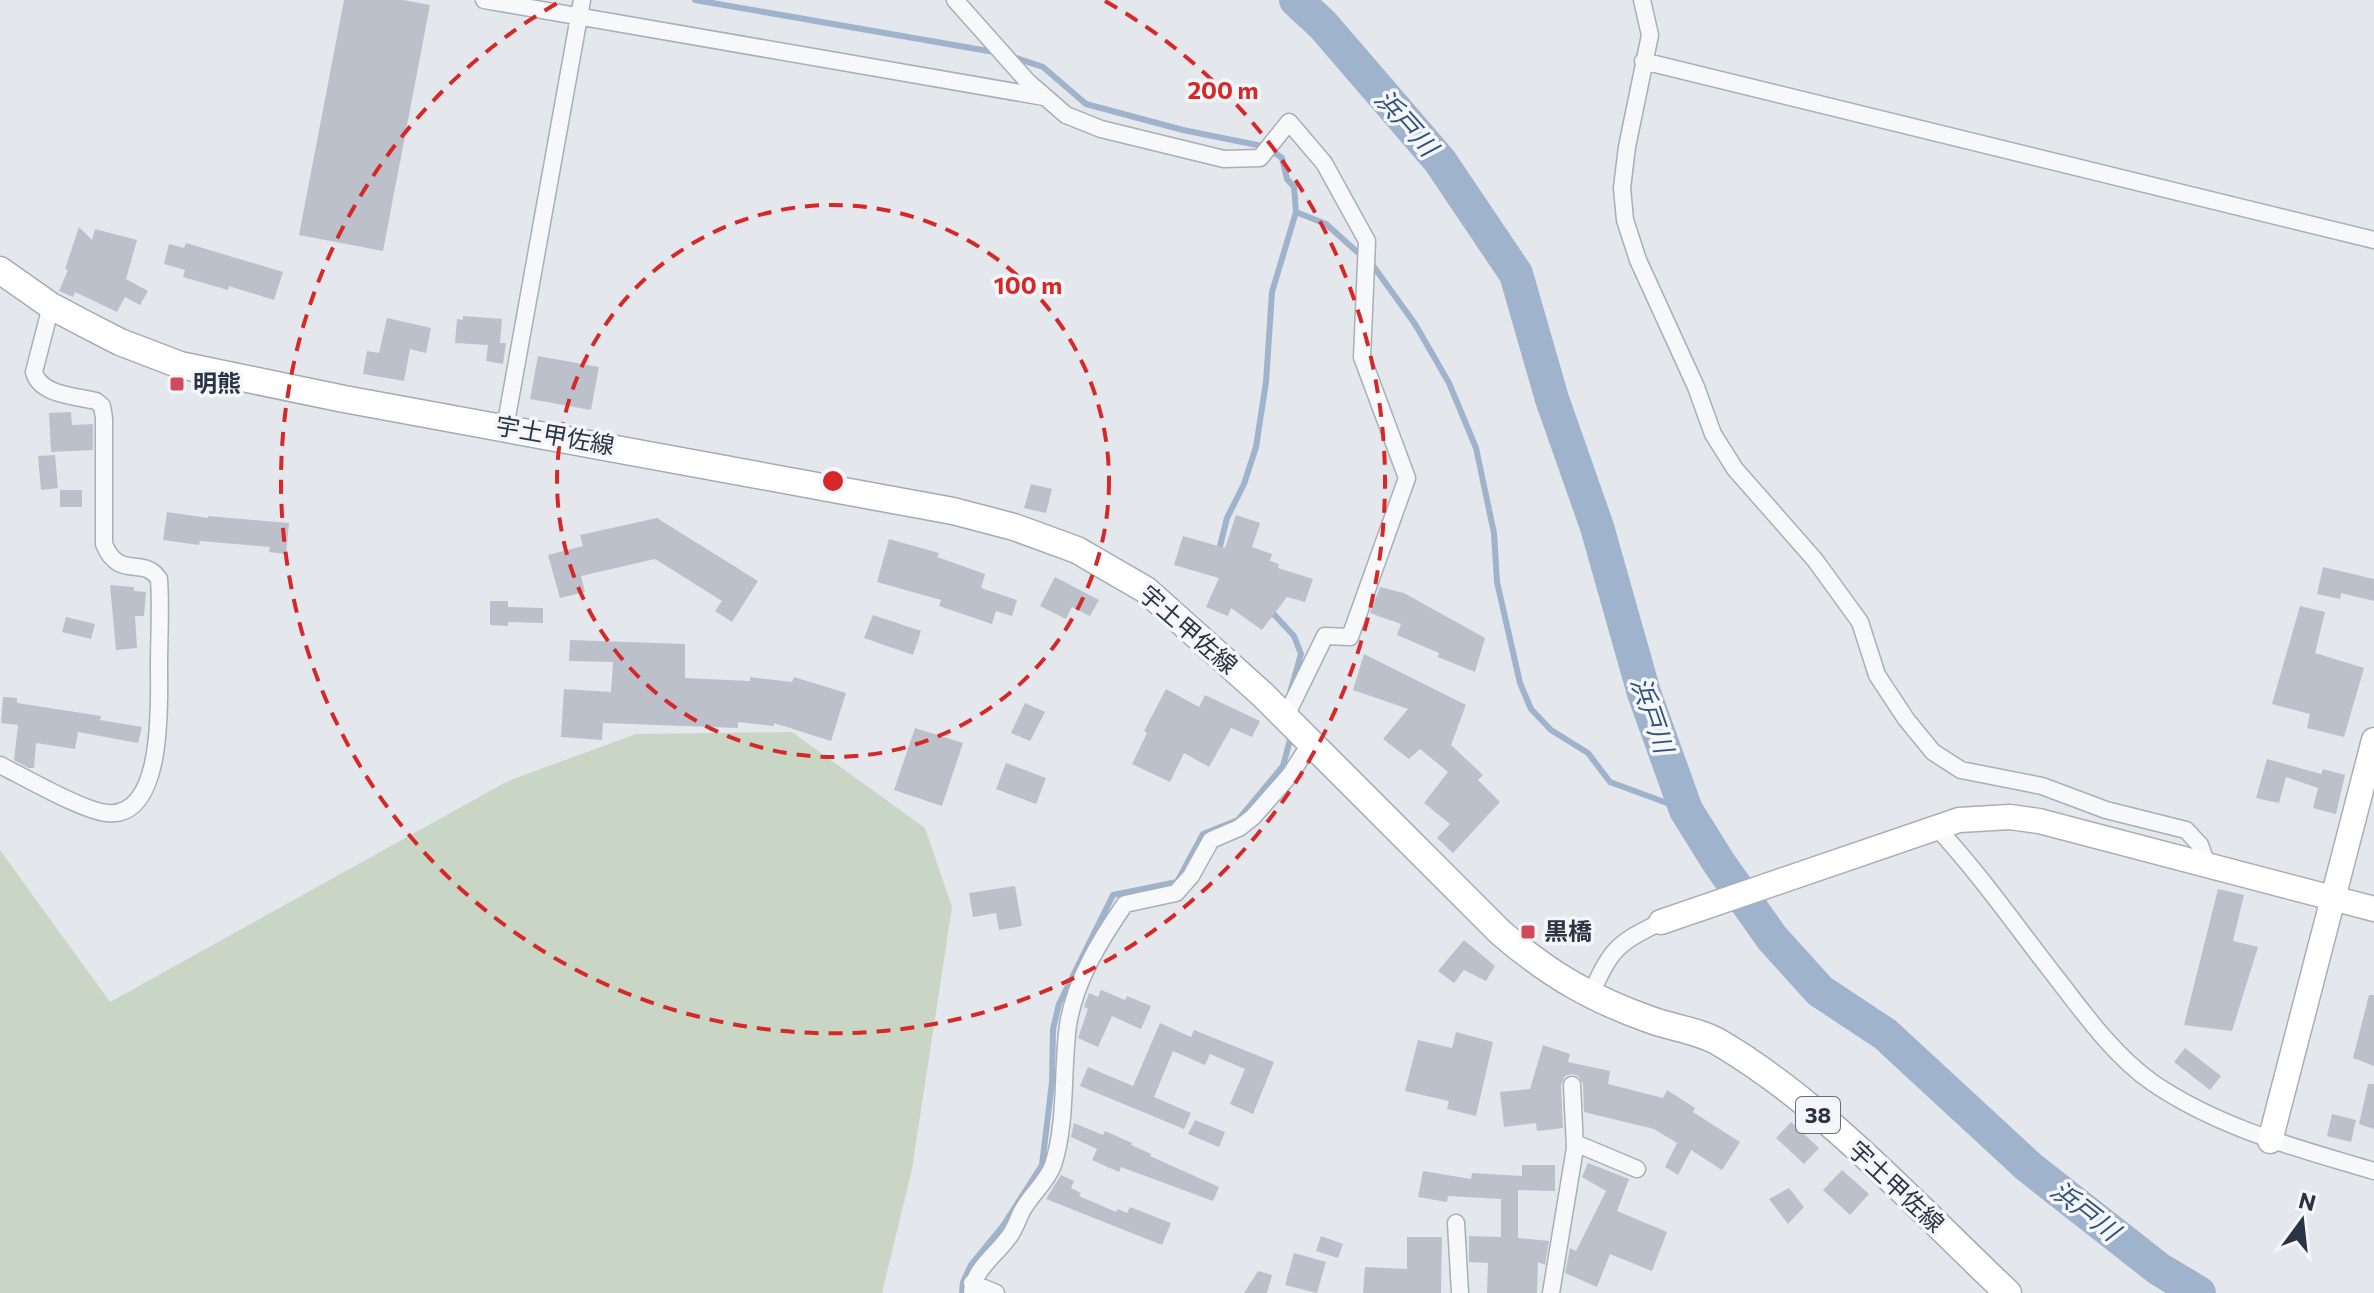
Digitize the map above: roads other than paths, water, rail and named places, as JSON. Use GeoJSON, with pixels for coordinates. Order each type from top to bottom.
{"type":"FeatureCollection","features":[{"type":"Feature","properties":{"kind":"main road","name":"宇土甲佐線"},"geometry":{"type":"LineString","coordinates":[[0,270],[51,306],[120,342],[180,365],[344,399],[953,511],[1014,527],[1077,550],[1146,590],[1285,718],[1501,933],[1538,965],[1590,996],[1716,1040],[1758,1066],[1831,1125],[2008,1293]]}},
{"type":"Feature","properties":{"kind":"street"},"geometry":{"type":"LineString","coordinates":[[484,0],[580,8],[1045,97]]}},
{"type":"Feature","properties":{"kind":"street"},"geometry":{"type":"LineString","coordinates":[[955,0],[1028,82],[1066,115],[1101,129],[1224,159],[1260,158],[1289,122],[1324,163],[1367,241],[1362,357],[1407,478],[1350,637],[1325,636],[1285,718]]}},
{"type":"Feature","properties":{"kind":"street"},"geometry":{"type":"LineString","coordinates":[[1642,0],[1650,35],[1622,188],[1625,220],[1638,260],[1674,337],[1713,434],[1735,469],[1815,560],[1860,622],[1877,675],[1906,719],[1933,752],[1961,770],[2042,786],[2106,810],[2186,830],[2200,845],[2207,864]]}},
{"type":"Feature","properties":{"kind":"street"},"geometry":{"type":"LineString","coordinates":[[505,428],[580,8]]}},
{"type":"Feature","properties":{"kind":"street"},"geometry":{"type":"LineString","coordinates":[[1643,61],[2374,240]]}},
{"type":"Feature","properties":{"kind":"street"},"geometry":{"type":"LineString","coordinates":[[0,765],[107,813],[125,810],[137,801],[153,768],[159,732],[159,579],[154,572],[146,569],[122,566],[109,557],[104,544],[102,406],[96,401],[44,388],[37,382],[34,372],[51,306]]}},
{"type":"Feature","properties":{"kind":"street"},"geometry":{"type":"LineString","coordinates":[[2270,1141],[2374,740]]}},
{"type":"Feature","properties":{"kind":"street"},"geometry":{"type":"LineString","coordinates":[[996,1293],[972,1288],[982,1267],[1010,1236],[1024,1207],[1053,1167],[1063,1102],[1068,1025],[1076,993],[1101,939],[1125,904],[1176,893],[1191,876],[1211,840],[1239,828],[1253,817],[1290,775],[1310,744]]}},
{"type":"Feature","properties":{"kind":"street"},"geometry":{"type":"LineString","coordinates":[[1590,996],[1605,962],[1626,939],[1661,922],[1959,820],[2010,817],[2039,821],[2374,909]]}},
{"type":"Feature","properties":{"kind":"street"},"geometry":{"type":"LineString","coordinates":[[1928,830],[1964,857],[2098,1031],[2151,1081],[2224,1123],[2270,1141],[2374,1171]]}},
{"type":"Feature","properties":{"kind":"street"},"geometry":{"type":"LineString","coordinates":[[1551,1293],[1575,1143],[1572,1085]]}},
{"type":"Feature","properties":{"kind":"street"},"geometry":{"type":"LineString","coordinates":[[1575,1143],[1637,1169]]}},
{"type":"Feature","properties":{"kind":"street"},"geometry":{"type":"LineString","coordinates":[[1456,1223],[1460,1293]]}},
{"type":"Feature","properties":{"kind":"waterway"},"geometry":{"type":"LineString","coordinates":[[695,0],[994,52]]}},
{"type":"Feature","properties":{"kind":"waterway","name":"浜戸川"},"geometry":{"type":"LineString","coordinates":[[1296,0],[1323,25],[1440,161],[1516,274],[1552,399],[1597,527],[1644,693],[1686,810],[1719,863],[1772,938],[1820,991],[1885,1034],[2029,1167],[2159,1269],[2199,1293]]}},
{"type":"Feature","properties":{"kind":"waterway"},"geometry":{"type":"LineString","coordinates":[[1013,57],[1043,67],[1086,104],[1183,130],[1267,147],[1282,158],[1287,179],[1294,187],[1296,212],[1272,292],[1266,382],[1256,447],[1244,484],[1227,518],[1218,554]]}},
{"type":"Feature","properties":{"kind":"waterway"},"geometry":{"type":"LineString","coordinates":[[1296,212],[1326,224],[1374,267],[1415,324],[1449,383],[1476,448],[1494,533],[1497,582],[1520,683],[1531,709],[1551,730],[1588,753],[1610,782],[1686,810]]}},
{"type":"Feature","properties":{"kind":"waterway"},"geometry":{"type":"LineString","coordinates":[[1269,609],[1294,636],[1301,654],[1290,693]]}},
{"type":"Feature","properties":{"kind":"waterway"},"geometry":{"type":"LineString","coordinates":[[962,1293],[963,1282],[971,1265],[1003,1226],[1042,1165],[1052,1082],[1053,1029],[1059,1004],[1113,895],[1177,882],[1203,834],[1238,820],[1283,766],[1291,736]]}},
{"type":"Feature","properties":{"kind":"place","name":"明熊"},"geometry":{"type":"Point","coordinates":[177,384]}},
{"type":"Feature","properties":{"kind":"place","name":"黒橋"},"geometry":{"type":"Point","coordinates":[1528,932]}}]}
